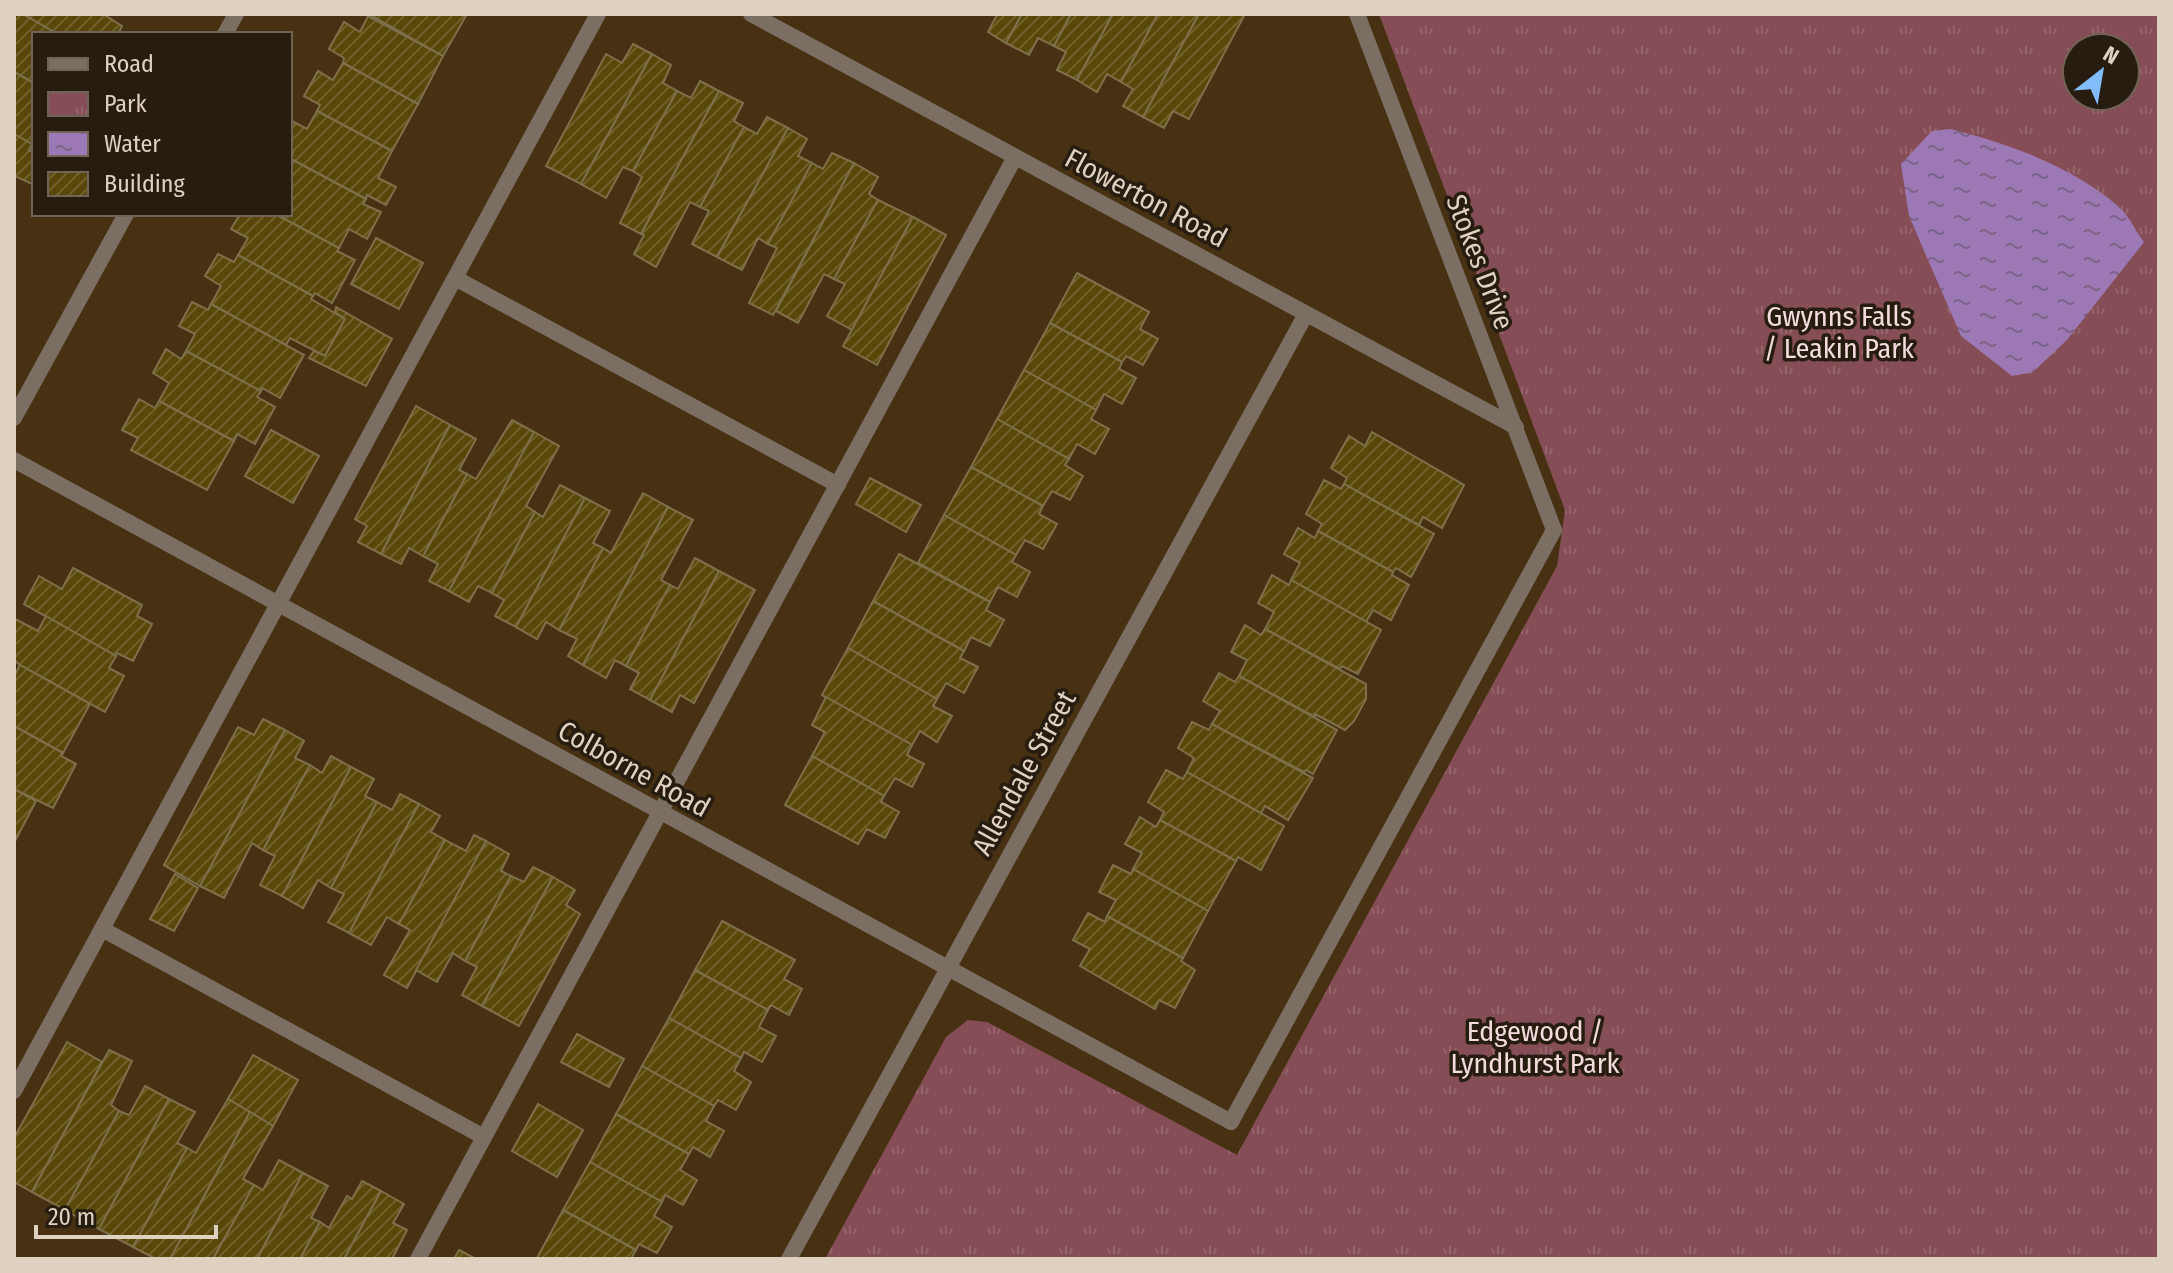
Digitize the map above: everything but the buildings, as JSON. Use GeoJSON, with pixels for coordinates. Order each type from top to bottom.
{"type":"FeatureCollection","features":[{"type":"Feature","properties":{"kind":"street"},"geometry":{"type":"LineString","coordinates":[[226,32],[236,14]]}},
{"type":"Feature","properties":{"kind":"street"},"geometry":{"type":"LineString","coordinates":[[14,1091],[598,14]]}},
{"type":"Feature","properties":{"kind":"street","name":"Flowerton Road"},"geometry":{"type":"LineString","coordinates":[[751,14],[1516,427]]}},
{"type":"Feature","properties":{"kind":"street","name":"Stokes Drive"},"geometry":{"type":"LineString","coordinates":[[1231,1122],[1554,530],[1357,14]]}},
{"type":"Feature","properties":{"kind":"street"},"geometry":{"type":"LineString","coordinates":[[418,1259],[1015,157]]}},
{"type":"Feature","properties":{"kind":"street"},"geometry":{"type":"LineString","coordinates":[[14,418],[125,216]]}},
{"type":"Feature","properties":{"kind":"street"},"geometry":{"type":"LineString","coordinates":[[455,278],[838,485]]}},
{"type":"Feature","properties":{"kind":"street","name":"Allendale Street"},"geometry":{"type":"LineString","coordinates":[[789,1259],[1306,314]]}},
{"type":"Feature","properties":{"kind":"street","name":"Colborne Road"},"geometry":{"type":"LineString","coordinates":[[14,460],[1231,1122]]}},
{"type":"Feature","properties":{"kind":"street"},"geometry":{"type":"LineString","coordinates":[[102,929],[484,1137]]}},
{"type":"Feature","properties":{"kind":"green space","name":"Gwynns Falls / Leakin Park"},"geometry":{"type":"Polygon","coordinates":[[[1379,14],[2159,14],[2159,1259],[825,1259],[946,1037],[968,1020],[987,1022],[1237,1155],[1557,566],[1565,510],[1379,14]]]}},
{"type":"Feature","properties":{"kind":"water"},"geometry":{"type":"Polygon","coordinates":[[[1950,129],[2016,149],[2082,180],[2119,207],[2144,242],[2067,340],[2033,372],[2012,376],[1961,336],[1909,216],[1901,164],[1932,131],[1950,129]]]}},
{"type":"Feature","properties":{"kind":"park label","name":"Edgewood / Lyndhurst Park"},"geometry":{"type":"Point","coordinates":[1535,1047]}}]}
